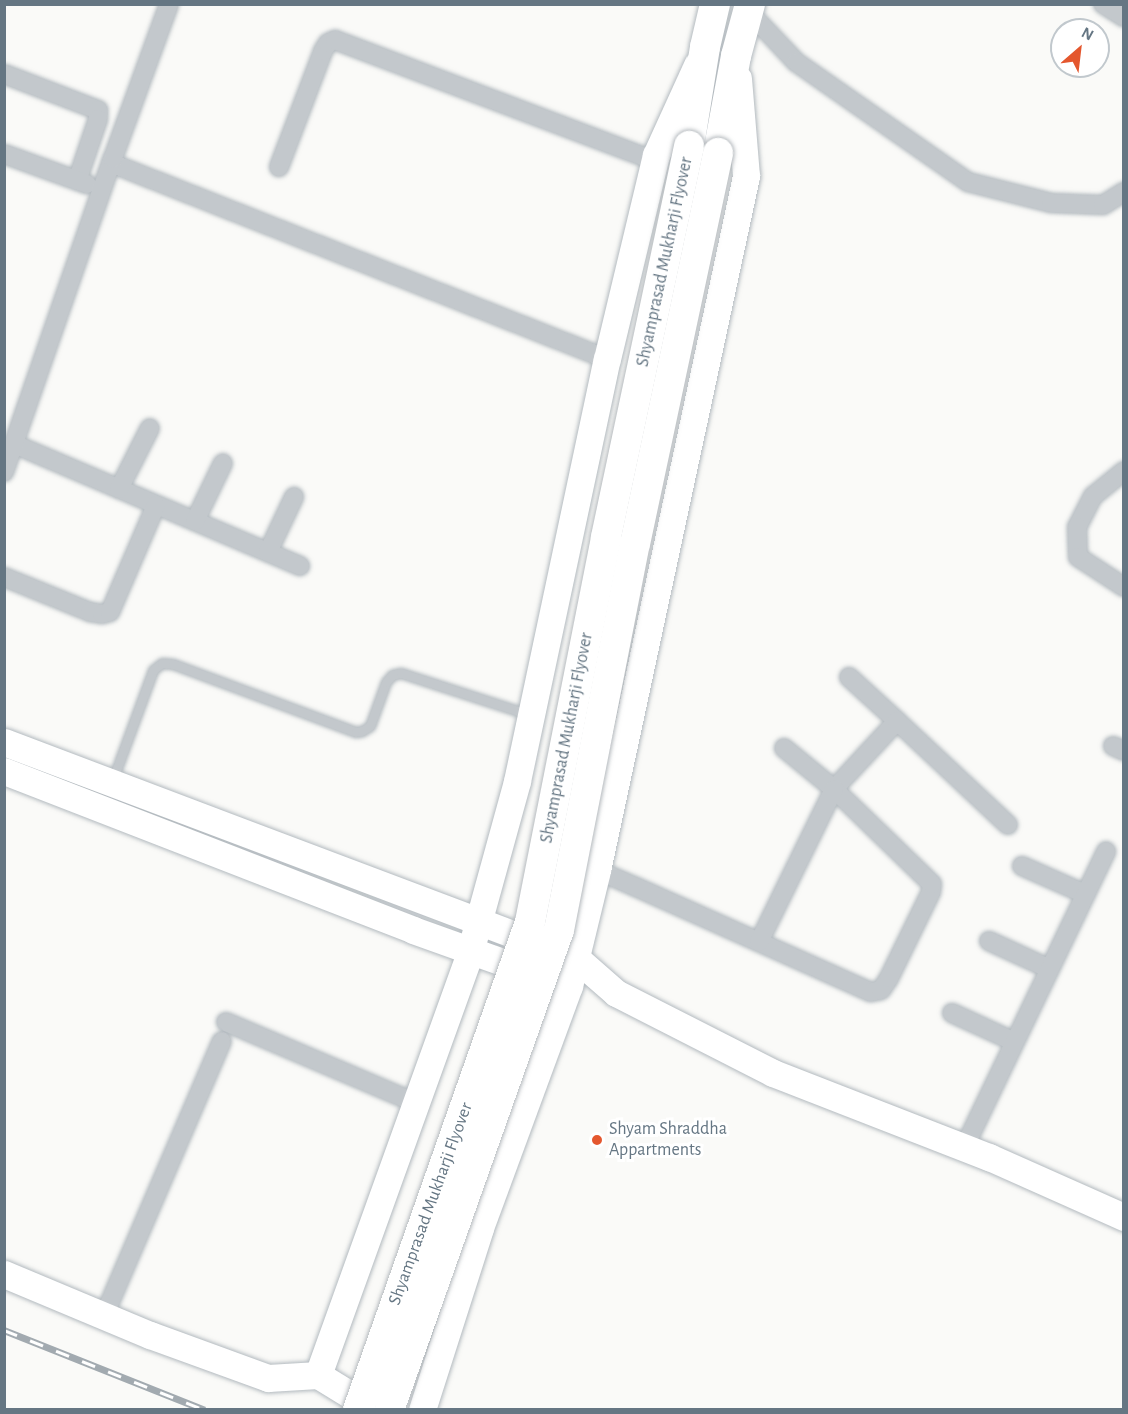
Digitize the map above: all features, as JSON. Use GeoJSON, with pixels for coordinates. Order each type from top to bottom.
{"type":"FeatureCollection","features":[{"type":"Feature","properties":{"kind":"main road","name":"Shyamprasad Mukharji Flyover"},"geometry":{"type":"LineString","coordinates":[[358,1410],[530,922],[606,537],[689,146],[705,47],[716,4]]}},
{"type":"Feature","properties":{"kind":"main road","name":"Shyamprasad Mukharji Flyover"},"geometry":{"type":"LineString","coordinates":[[389,1410],[559,930],[635,544],[718,153],[736,56],[749,8]]}},
{"type":"Feature","properties":{"kind":"street"},"geometry":{"type":"LineString","coordinates":[[4,472],[111,163],[169,4]]}},
{"type":"Feature","properties":{"kind":"street"},"geometry":{"type":"LineString","coordinates":[[1103,4],[1124,17]]}},
{"type":"Feature","properties":{"kind":"street"},"geometry":{"type":"LineString","coordinates":[[749,8],[796,62],[968,182],[1051,203],[1102,205],[1124,192]]}},
{"type":"Feature","properties":{"kind":"street"},"geometry":{"type":"LineString","coordinates":[[279,167],[323,51],[328,43],[335,40],[655,161]]}},
{"type":"Feature","properties":{"kind":"street"},"geometry":{"type":"LineString","coordinates":[[318,1375],[470,952],[517,781],[607,359],[655,161],[705,47]]}},
{"type":"Feature","properties":{"kind":"street"},"geometry":{"type":"LineString","coordinates":[[422,1410],[480,1228],[569,986],[597,870],[746,176],[736,56]]}},
{"type":"Feature","properties":{"kind":"street"},"geometry":{"type":"LineString","coordinates":[[4,74],[98,110],[98,119],[77,181]]}},
{"type":"Feature","properties":{"kind":"street"},"geometry":{"type":"LineString","coordinates":[[4,154],[102,190]]}},
{"type":"Feature","properties":{"kind":"street"},"geometry":{"type":"LineString","coordinates":[[111,163],[607,359]]}},
{"type":"Feature","properties":{"kind":"street"},"geometry":{"type":"LineString","coordinates":[[119,489],[150,428]]}},
{"type":"Feature","properties":{"kind":"street"},"geometry":{"type":"LineString","coordinates":[[14,444],[300,566]]}},
{"type":"Feature","properties":{"kind":"street"},"geometry":{"type":"LineString","coordinates":[[195,521],[223,463]]}},
{"type":"Feature","properties":{"kind":"street"},"geometry":{"type":"LineString","coordinates":[[1124,471],[1093,496],[1077,527],[1078,556],[1124,587]]}},
{"type":"Feature","properties":{"kind":"street"},"geometry":{"type":"LineString","coordinates":[[268,552],[294,497]]}},
{"type":"Feature","properties":{"kind":"street"},"geometry":{"type":"LineString","coordinates":[[4,577],[90,612],[102,614],[110,612],[156,505]]}},
{"type":"Feature","properties":{"kind":"street"},"geometry":{"type":"LineString","coordinates":[[849,677],[1008,825]]}},
{"type":"Feature","properties":{"kind":"street"},"geometry":{"type":"LineString","coordinates":[[759,942],[834,789],[897,721]]}},
{"type":"Feature","properties":{"kind":"street"},"geometry":{"type":"LineString","coordinates":[[4,742],[576,958],[616,993],[773,1072],[964,1148],[1124,1217]]}},
{"type":"Feature","properties":{"kind":"street"},"geometry":{"type":"LineString","coordinates":[[597,870],[871,992],[881,990],[932,892],[932,884],[834,789],[784,748]]}},
{"type":"Feature","properties":{"kind":"street"},"geometry":{"type":"LineString","coordinates":[[4,771],[470,952],[569,986],[616,993]]}},
{"type":"Feature","properties":{"kind":"street"},"geometry":{"type":"LineString","coordinates":[[964,1148],[1106,851]]}},
{"type":"Feature","properties":{"kind":"street"},"geometry":{"type":"LineString","coordinates":[[1022,866],[1085,894]]}},
{"type":"Feature","properties":{"kind":"street"},"geometry":{"type":"LineString","coordinates":[[989,941],[1050,969]]}},
{"type":"Feature","properties":{"kind":"street"},"geometry":{"type":"LineString","coordinates":[[952,1013],[1015,1042]]}},
{"type":"Feature","properties":{"kind":"street"},"geometry":{"type":"LineString","coordinates":[[226,1022],[416,1103]]}},
{"type":"Feature","properties":{"kind":"street"},"geometry":{"type":"LineString","coordinates":[[104,1316],[222,1041]]}},
{"type":"Feature","properties":{"kind":"street"},"geometry":{"type":"LineString","coordinates":[[4,1274],[104,1316],[268,1378],[318,1375],[375,1410]]}},
{"type":"Feature","properties":{"kind":"lane"},"geometry":{"type":"LineString","coordinates":[[111,784],[153,670],[162,663],[173,664],[356,732],[370,726],[386,682],[392,675],[401,673],[531,716]]}},
{"type":"Feature","properties":{"kind":"railway"},"geometry":{"type":"LineString","coordinates":[[4,1330],[205,1410]]}},
{"type":"Feature","properties":{"kind":"place","name":"Shyam Shraddha Appartments"},"geometry":{"type":"Point","coordinates":[597,1140]}}]}
